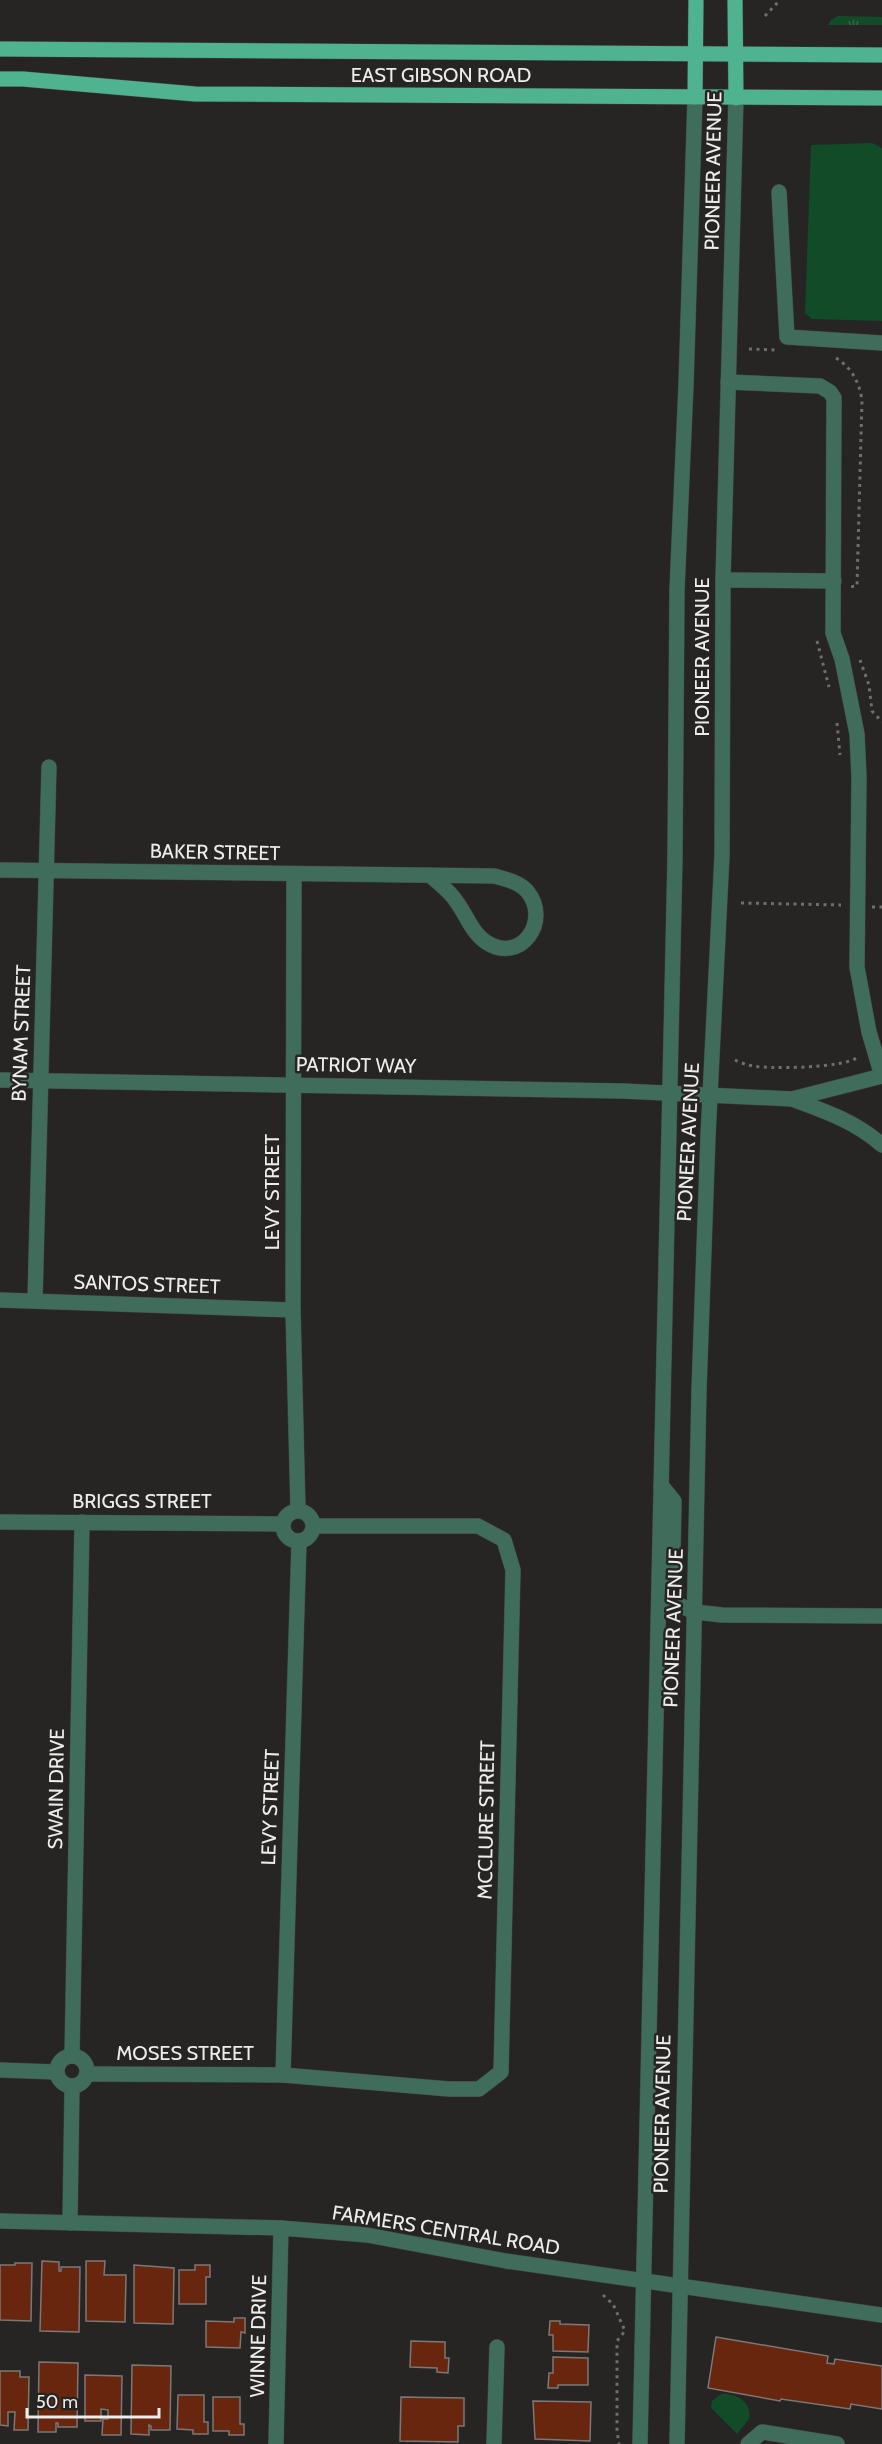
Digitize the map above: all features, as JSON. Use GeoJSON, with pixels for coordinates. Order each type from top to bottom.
{"type":"FeatureCollection","features":[{"type":"Feature","properties":{"kind":"main road","name":"PIONEER AVENUE"},"geometry":{"type":"LineString","coordinates":[[695,97],[696,0]]}},
{"type":"Feature","properties":{"kind":"main road","name":"PIONEER AVENUE"},"geometry":{"type":"LineString","coordinates":[[735,0],[736,98]]}},
{"type":"Feature","properties":{"kind":"main road","name":"EAST GIBSON ROAD"},"geometry":{"type":"LineString","coordinates":[[0,50],[882,55]]}},
{"type":"Feature","properties":{"kind":"main road","name":"EAST GIBSON ROAD"},"geometry":{"type":"LineString","coordinates":[[0,79],[195,94],[882,98]]}},
{"type":"Feature","properties":{"kind":"street","name":"PIONEER AVENUE"},"geometry":{"type":"LineString","coordinates":[[640,2444],[675,857],[677,590],[687,385],[695,97]]}},
{"type":"Feature","properties":{"kind":"street","name":"PIONEER AVENUE"},"geometry":{"type":"LineString","coordinates":[[677,2444],[700,1378],[708,1136],[722,855],[723,580],[736,98]]}},
{"type":"Feature","properties":{"kind":"street"},"geometry":{"type":"LineString","coordinates":[[779,192],[787,337],[882,343]]}},
{"type":"Feature","properties":{"kind":"street"},"geometry":{"type":"LineString","coordinates":[[729,382],[820,386],[827,389],[833,396],[840,585],[833,633],[842,659],[858,734],[857,967],[862,997],[882,1076],[792,1099]]}},
{"type":"Feature","properties":{"kind":"street"},"geometry":{"type":"LineString","coordinates":[[723,580],[840,585]]}},
{"type":"Feature","properties":{"kind":"street","name":"BYNAM STREET"},"geometry":{"type":"LineString","coordinates":[[36,1300],[49,767]]}},
{"type":"Feature","properties":{"kind":"street","name":"BAKER STREET"},"geometry":{"type":"LineString","coordinates":[[0,870],[294,874],[430,875],[494,876],[526,890],[536,906],[536,922],[530,937],[516,947],[500,949],[485,941],[469,923],[456,900],[430,875]]}},
{"type":"Feature","properties":{"kind":"street","name":"LEVY STREET"},"geometry":{"type":"LineString","coordinates":[[294,874],[293,1310],[298,1510]]}},
{"type":"Feature","properties":{"kind":"street","name":"PATRIOT WAY"},"geometry":{"type":"LineString","coordinates":[[0,1080],[670,1092],[792,1099]]}},
{"type":"Feature","properties":{"kind":"street"},"geometry":{"type":"LineString","coordinates":[[792,1099],[838,1116],[861,1128],[882,1145]]}},
{"type":"Feature","properties":{"kind":"street","name":"SANTOS STREET"},"geometry":{"type":"LineString","coordinates":[[0,1300],[293,1310]]}},
{"type":"Feature","properties":{"kind":"street"},"geometry":{"type":"LineString","coordinates":[[661,1485],[674,1502],[672,1602],[695,1612],[722,1615],[882,1616]]}},
{"type":"Feature","properties":{"kind":"street"},"geometry":{"type":"LineString","coordinates":[[298,1510],[310,1516],[314,1526],[311,1534],[298,1541],[289,1537],[283,1524],[288,1514],[298,1510]]}},
{"type":"Feature","properties":{"kind":"street","name":"BRIGGS STREET"},"geometry":{"type":"LineString","coordinates":[[0,1522],[283,1524]]}},
{"type":"Feature","properties":{"kind":"street","name":"SWAIN DRIVE"},"geometry":{"type":"LineString","coordinates":[[72,2056],[82,1522]]}},
{"type":"Feature","properties":{"kind":"street","name":"MCCLURE STREET"},"geometry":{"type":"LineString","coordinates":[[283,2075],[449,2090],[479,2089],[501,2072],[513,1570],[504,1540],[478,1526],[314,1526]]}},
{"type":"Feature","properties":{"kind":"street","name":"LEVY STREET"},"geometry":{"type":"LineString","coordinates":[[283,2075],[298,1541]]}},
{"type":"Feature","properties":{"kind":"street"},"geometry":{"type":"LineString","coordinates":[[72,2056],[81,2060],[87,2074],[82,2082],[72,2086],[60,2081],[56,2072],[63,2059],[72,2056]]}},
{"type":"Feature","properties":{"kind":"street"},"geometry":{"type":"LineString","coordinates":[[0,2070],[56,2072]]}},
{"type":"Feature","properties":{"kind":"street","name":"MOSES STREET"},"geometry":{"type":"LineString","coordinates":[[87,2074],[283,2075]]}},
{"type":"Feature","properties":{"kind":"street"},"geometry":{"type":"LineString","coordinates":[[70,2223],[72,2086]]}},
{"type":"Feature","properties":{"kind":"street","name":"FARMERS CENTRAL ROAD"},"geometry":{"type":"LineString","coordinates":[[0,2221],[281,2228],[367,2235],[507,2261],[882,2315]]}},
{"type":"Feature","properties":{"kind":"street","name":"WINNE DRIVE"},"geometry":{"type":"LineString","coordinates":[[276,2444],[281,2228]]}},
{"type":"Feature","properties":{"kind":"street"},"geometry":{"type":"LineString","coordinates":[[494,2444],[497,2347]]}},
{"type":"Feature","properties":{"kind":"street"},"geometry":{"type":"LineString","coordinates":[[748,2444],[762,2432],[837,2444]]}},
{"type":"Feature","properties":{"kind":"path"},"geometry":{"type":"LineString","coordinates":[[765,16],[780,0]]}},
{"type":"Feature","properties":{"kind":"path"},"geometry":{"type":"LineString","coordinates":[[840,585],[857,586]]}},
{"type":"Feature","properties":{"kind":"path"},"geometry":{"type":"LineString","coordinates":[[817,640],[831,692]]}},
{"type":"Feature","properties":{"kind":"path"},"geometry":{"type":"LineString","coordinates":[[837,722],[841,763]]}},
{"type":"Feature","properties":{"kind":"path"},"geometry":{"type":"LineString","coordinates":[[741,903],[882,907]]}},
{"type":"Feature","properties":{"kind":"path"},"geometry":{"type":"LineString","coordinates":[[840,905],[840,914]]}},
{"type":"Feature","properties":{"kind":"path"},"geometry":{"type":"LineString","coordinates":[[735,1060],[750,1066],[829,1067],[853,1061],[858,1057],[856,1049]]}},
{"type":"Feature","properties":{"kind":"path"},"geometry":{"type":"LineString","coordinates":[[603,2295],[613,2304],[625,2331],[617,2341],[616,2432],[619,2444]]}},
{"type":"Feature","properties":{"kind":"green space"},"geometry":{"type":"Polygon","coordinates":[[[838,16],[882,17],[882,25],[828,25],[838,16]]]}},
{"type":"Feature","properties":{"kind":"green space"},"geometry":{"type":"Polygon","coordinates":[[[872,143],[882,148],[882,321],[812,319],[805,313],[811,145],[872,143]]]}},
{"type":"Feature","properties":{"kind":"green space"},"geometry":{"type":"Polygon","coordinates":[[[721,2394],[738,2397],[746,2403],[748,2408],[749,2419],[737,2434],[711,2408],[712,2401],[721,2394]]]}},
{"type":"Feature","properties":{"kind":"building"},"geometry":{"type":"Polygon","coordinates":[[[42,2261],[59,2262],[59,2271],[61,2267],[80,2267],[79,2332],[40,2331],[42,2261]]]}},
{"type":"Feature","properties":{"kind":"building"},"geometry":{"type":"Polygon","coordinates":[[[86,2261],[105,2261],[104,2275],[126,2275],[125,2322],[86,2321],[86,2261]]]}},
{"type":"Feature","properties":{"kind":"building"},"geometry":{"type":"Polygon","coordinates":[[[15,2263],[32,2263],[31,2321],[0,2320],[0,2265],[15,2265],[15,2263]]]}},
{"type":"Feature","properties":{"kind":"building"},"geometry":{"type":"Polygon","coordinates":[[[134,2265],[174,2268],[173,2324],[134,2323],[134,2265]]]}},
{"type":"Feature","properties":{"kind":"building"},"geometry":{"type":"Polygon","coordinates":[[[195,2265],[210,2265],[210,2277],[206,2277],[206,2304],[179,2304],[179,2270],[195,2270],[195,2265]]]}},
{"type":"Feature","properties":{"kind":"building"},"geometry":{"type":"Polygon","coordinates":[[[234,2318],[245,2318],[245,2333],[241,2332],[240,2348],[206,2347],[206,2321],[234,2322],[234,2318]]]}},
{"type":"Feature","properties":{"kind":"building"},"geometry":{"type":"Polygon","coordinates":[[[550,2321],[560,2321],[560,2324],[589,2325],[588,2352],[553,2351],[553,2335],[549,2335],[550,2321]]]}},
{"type":"Feature","properties":{"kind":"building"},"geometry":{"type":"Polygon","coordinates":[[[716,2337],[828,2356],[827,2363],[834,2364],[835,2359],[882,2366],[882,2409],[851,2404],[850,2409],[781,2399],[780,2401],[708,2388],[716,2337]]]}},
{"type":"Feature","properties":{"kind":"building"},"geometry":{"type":"Polygon","coordinates":[[[411,2341],[445,2342],[445,2358],[449,2358],[448,2373],[437,2372],[437,2368],[410,2367],[411,2341]]]}},
{"type":"Feature","properties":{"kind":"building"},"geometry":{"type":"Polygon","coordinates":[[[553,2357],[588,2358],[588,2385],[558,2385],[558,2388],[548,2388],[549,2373],[553,2373],[553,2357]]]}},
{"type":"Feature","properties":{"kind":"building"},"geometry":{"type":"Polygon","coordinates":[[[39,2362],[78,2363],[77,2427],[58,2427],[56,2423],[56,2432],[38,2432],[39,2362]]]}},
{"type":"Feature","properties":{"kind":"building"},"geometry":{"type":"Polygon","coordinates":[[[132,2365],[171,2366],[170,2430],[151,2430],[149,2425],[149,2435],[131,2434],[132,2365]]]}},
{"type":"Feature","properties":{"kind":"building"},"geometry":{"type":"Polygon","coordinates":[[[0,2371],[20,2371],[20,2377],[29,2377],[28,2430],[14,2430],[15,2412],[8,2412],[8,2426],[0,2425],[0,2371]]]}},
{"type":"Feature","properties":{"kind":"building"},"geometry":{"type":"Polygon","coordinates":[[[85,2375],[122,2376],[121,2435],[102,2435],[103,2419],[108,2419],[108,2410],[101,2409],[101,2421],[85,2421],[85,2375]]]}},
{"type":"Feature","properties":{"kind":"building"},"geometry":{"type":"Polygon","coordinates":[[[178,2395],[204,2395],[204,2422],[208,2422],[208,2434],[193,2434],[193,2430],[177,2429],[178,2395]]]}},
{"type":"Feature","properties":{"kind":"building"},"geometry":{"type":"Polygon","coordinates":[[[213,2397],[240,2397],[240,2424],[244,2424],[244,2435],[229,2435],[229,2431],[213,2431],[213,2397]]]}},
{"type":"Feature","properties":{"kind":"building"},"geometry":{"type":"Polygon","coordinates":[[[401,2397],[464,2398],[464,2426],[458,2426],[458,2442],[400,2441],[401,2397]]]}},
{"type":"Feature","properties":{"kind":"building"},"geometry":{"type":"Polygon","coordinates":[[[533,2401],[591,2402],[590,2441],[535,2439],[533,2401]]]}}]}
